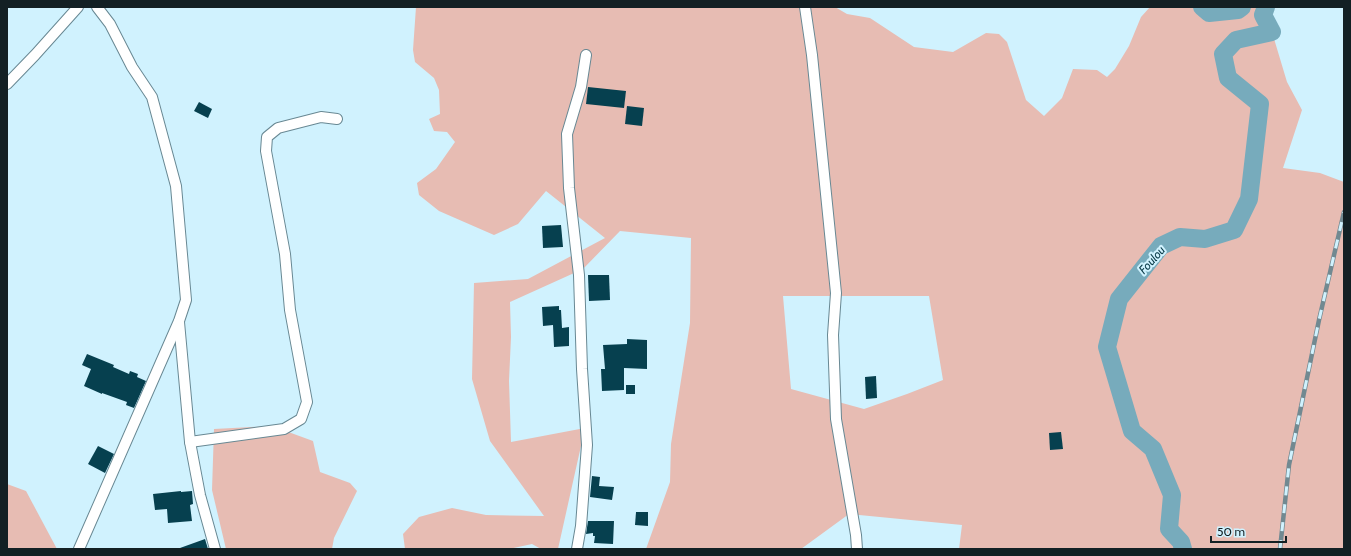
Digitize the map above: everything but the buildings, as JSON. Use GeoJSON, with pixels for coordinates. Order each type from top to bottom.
{"type":"FeatureCollection","features":[{"type":"Feature","properties":{"kind":"street"},"geometry":{"type":"LineString","coordinates":[[7,84],[78,7]]}},
{"type":"Feature","properties":{"kind":"street"},"geometry":{"type":"LineString","coordinates":[[79,549],[179,321],[186,300],[176,186],[152,97],[132,67],[110,24],[97,7]]}},
{"type":"Feature","properties":{"kind":"street"},"geometry":{"type":"LineString","coordinates":[[805,7],[812,55],[836,293],[833,336],[836,419],[856,535],[857,549]]}},
{"type":"Feature","properties":{"kind":"street"},"geometry":{"type":"LineString","coordinates":[[577,549],[587,445],[582,369],[579,276],[569,188],[567,134],[581,87],[586,55]]}},
{"type":"Feature","properties":{"kind":"street"},"geometry":{"type":"LineString","coordinates":[[190,442],[284,429],[302,419],[307,402],[290,310],[285,254],[266,151],[267,138],[278,128],[321,116],[336,119]]}},
{"type":"Feature","properties":{"kind":"street"},"geometry":{"type":"LineString","coordinates":[[179,321],[190,442],[200,495],[215,549]]}},
{"type":"Feature","properties":{"kind":"shaded area"},"geometry":{"type":"Polygon","coordinates":[[[416,7],[835,7],[847,14],[870,18],[914,47],[953,52],[986,33],[999,34],[1007,42],[1026,100],[1044,116],[1062,98],[1073,69],[1097,70],[1107,77],[1115,69],[1129,46],[1141,17],[1150,7],[1194,7],[1209,13],[1238,10],[1242,7],[1266,7],[1263,15],[1272,32],[1287,82],[1302,110],[1283,168],[1320,173],[1344,182],[1344,549],[959,549],[962,525],[849,514],[801,549],[646,549],[670,482],[671,444],[690,323],[691,238],[620,231],[583,269],[510,302],[511,337],[509,381],[511,442],[585,428],[558,549],[541,549],[532,544],[509,549],[405,549],[403,534],[419,517],[452,508],[486,515],[544,516],[490,441],[472,379],[474,283],[528,279],[605,238],[546,191],[518,224],[494,235],[439,211],[419,195],[417,183],[436,169],[455,142],[447,132],[434,131],[429,119],[440,114],[439,90],[434,78],[415,62],[413,50],[416,7]],[[783,296],[791,389],[864,409],[943,380],[929,296],[783,296]]]}},
{"type":"Feature","properties":{"kind":"shaded area"},"geometry":{"type":"Polygon","coordinates":[[[272,426],[313,441],[320,472],[350,483],[357,491],[334,538],[332,549],[226,549],[212,490],[214,429],[272,426]]]}},
{"type":"Feature","properties":{"kind":"shaded area"},"geometry":{"type":"Polygon","coordinates":[[[7,484],[26,491],[57,549],[7,549],[7,484]]]}},
{"type":"Feature","properties":{"kind":"waterway","name":"Foulou"},"geometry":{"type":"LineString","coordinates":[[1202,7],[1209,13],[1238,10],[1242,7]]}},
{"type":"Feature","properties":{"kind":"waterway","name":"Foulou"},"geometry":{"type":"LineString","coordinates":[[1183,549],[1181,542],[1169,529],[1172,495],[1153,449],[1132,431],[1107,347],[1119,299],[1161,246],[1180,237],[1205,239],[1234,230],[1249,199],[1260,104],[1228,78],[1223,54],[1236,40],[1272,32],[1263,15],[1266,7]]}},
{"type":"Feature","properties":{"kind":"railway"},"geometry":{"type":"LineString","coordinates":[[1280,549],[1289,465],[1319,320],[1344,212]]}}]}
